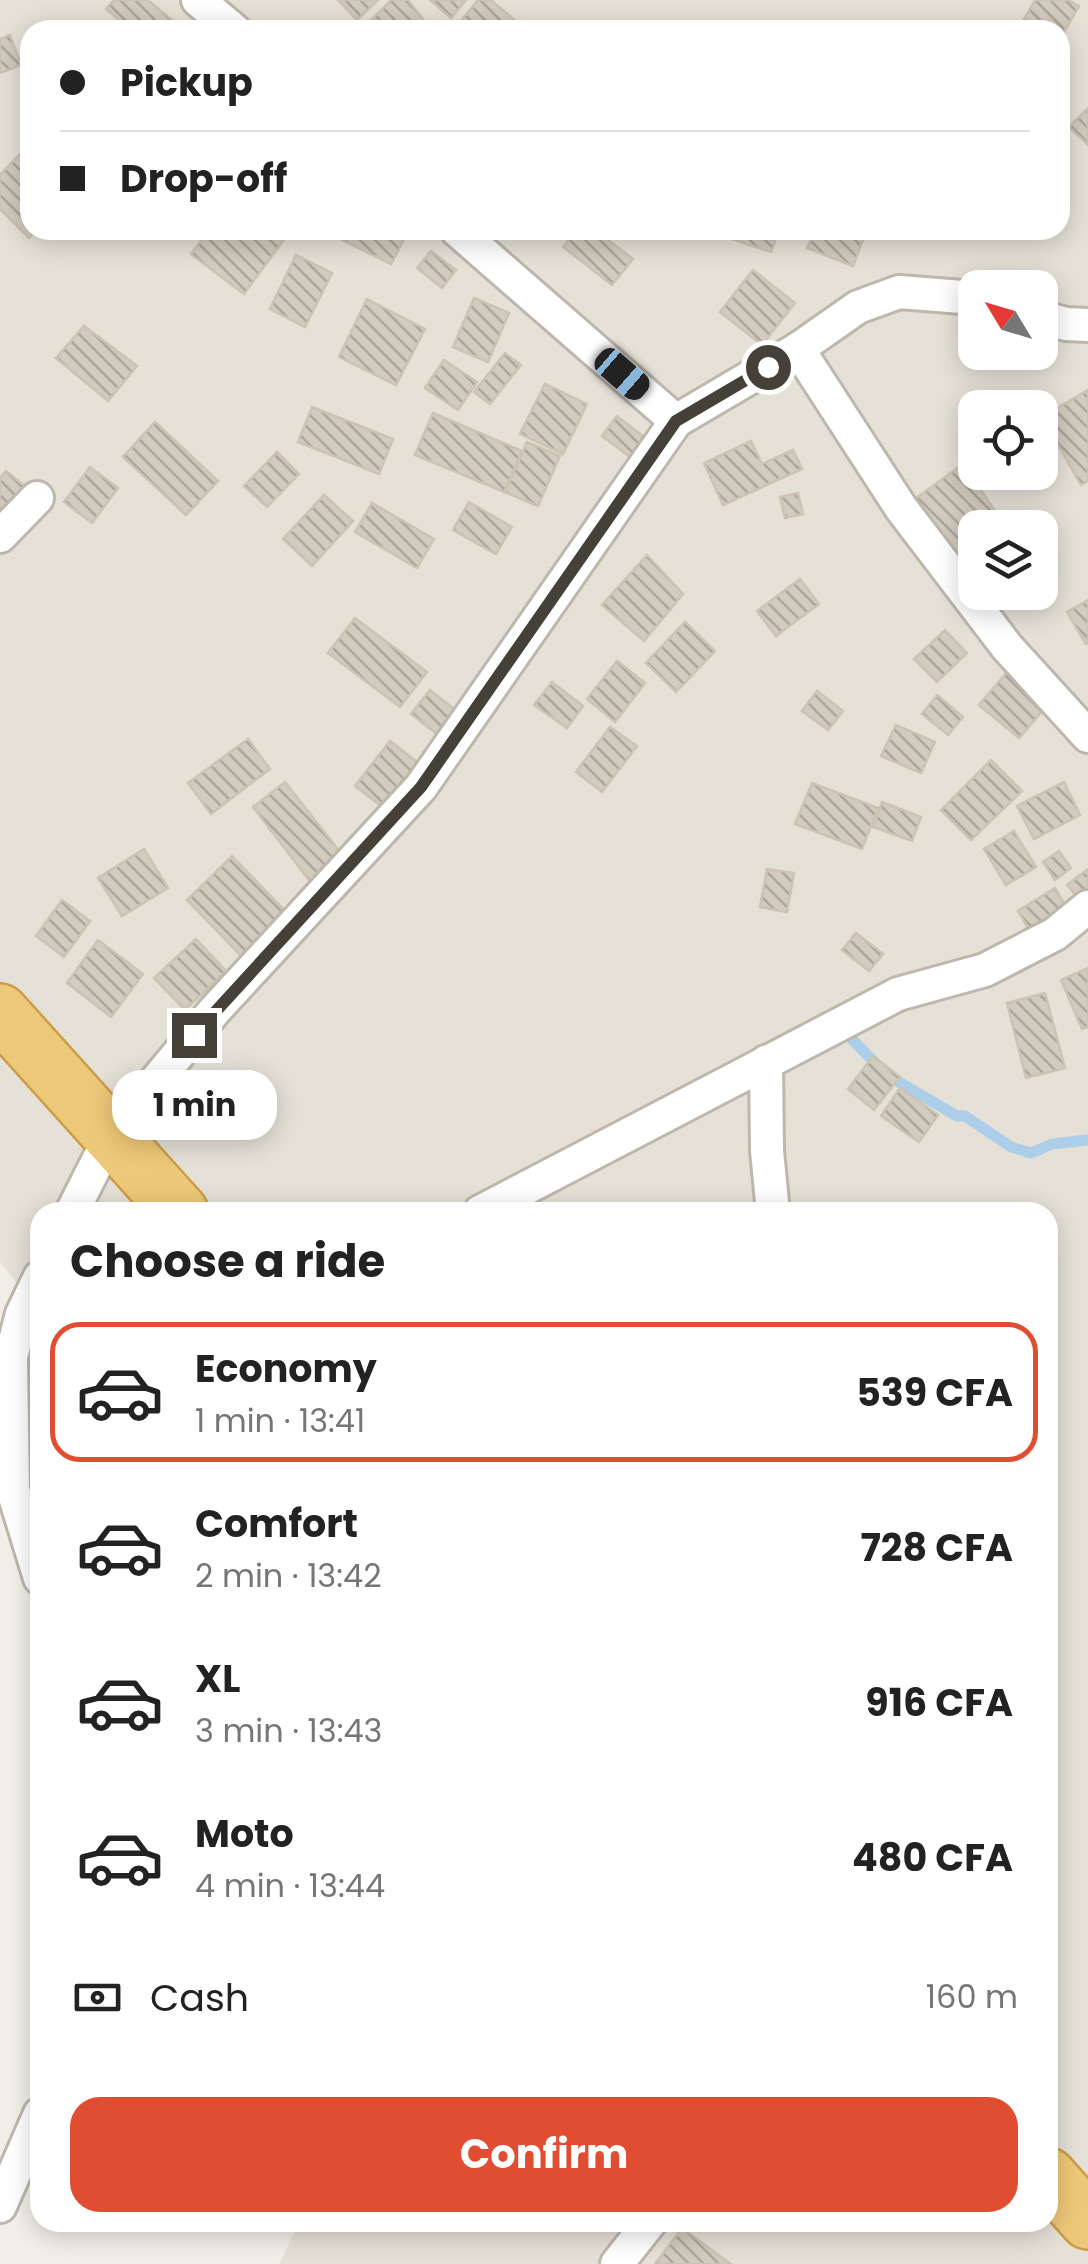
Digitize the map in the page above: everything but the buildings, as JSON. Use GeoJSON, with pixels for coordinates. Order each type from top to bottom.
{"type":"FeatureCollection","features":[{"type":"Feature","properties":{"kind":"highway"},"geometry":{"type":"LineString","coordinates":[[0,1012],[171,1202]]}},
{"type":"Feature","properties":{"kind":"highway"},"geometry":{"type":"LineString","coordinates":[[1058,2187],[1088,2221]]}},
{"type":"Feature","properties":{"kind":"street"},"geometry":{"type":"LineString","coordinates":[[200,0],[223,20]]}},
{"type":"Feature","properties":{"kind":"street"},"geometry":{"type":"LineString","coordinates":[[468,240],[676,421]]}},
{"type":"Feature","properties":{"kind":"street"},"geometry":{"type":"LineString","coordinates":[[77,1202],[111,1135],[215,1010],[421,787],[676,421],[798,349],[858,307],[899,292],[958,297]]}},
{"type":"Feature","properties":{"kind":"street"},"geometry":{"type":"LineString","coordinates":[[1058,322],[1088,325]]}},
{"type":"Feature","properties":{"kind":"street"},"geometry":{"type":"LineString","coordinates":[[798,349],[901,508],[1008,647],[1088,736]]}},
{"type":"Feature","properties":{"kind":"street"},"geometry":{"type":"LineString","coordinates":[[0,536],[37,498]]}},
{"type":"Feature","properties":{"kind":"street"},"geometry":{"type":"LineString","coordinates":[[499,1202],[898,994],[985,970],[1055,934],[1088,907]]}},
{"type":"Feature","properties":{"kind":"street"},"geometry":{"type":"LineString","coordinates":[[766,1062],[772,1202]]}},
{"type":"Feature","properties":{"kind":"street"},"geometry":{"type":"LineString","coordinates":[[30,1298],[11,1357],[13,1490],[30,1545]]}},
{"type":"Feature","properties":{"kind":"street"},"geometry":{"type":"LineString","coordinates":[[0,2206],[30,2137]]}},
{"type":"Feature","properties":{"kind":"street"},"geometry":{"type":"LineString","coordinates":[[617,2264],[642,2232]]}},
{"type":"Feature","properties":{"kind":"shaded area"},"geometry":{"type":"Polygon","coordinates":[[[0,0],[1088,0],[1088,2264],[279,2264],[295,2232],[1058,2232],[1058,1202],[30,1202],[30,1300],[0,1262],[0,0]]]}},
{"type":"Feature","properties":{"kind":"waterway"},"geometry":{"type":"LineString","coordinates":[[840,1027],[887,1075],[957,1116],[965,1116],[1011,1147],[1031,1153],[1052,1144],[1088,1140]]}},
{"type":"Feature","properties":{"kind":"route"},"geometry":{"type":"LineString","coordinates":[[194,1035],[421,787],[676,421],[768,367]]}}]}
